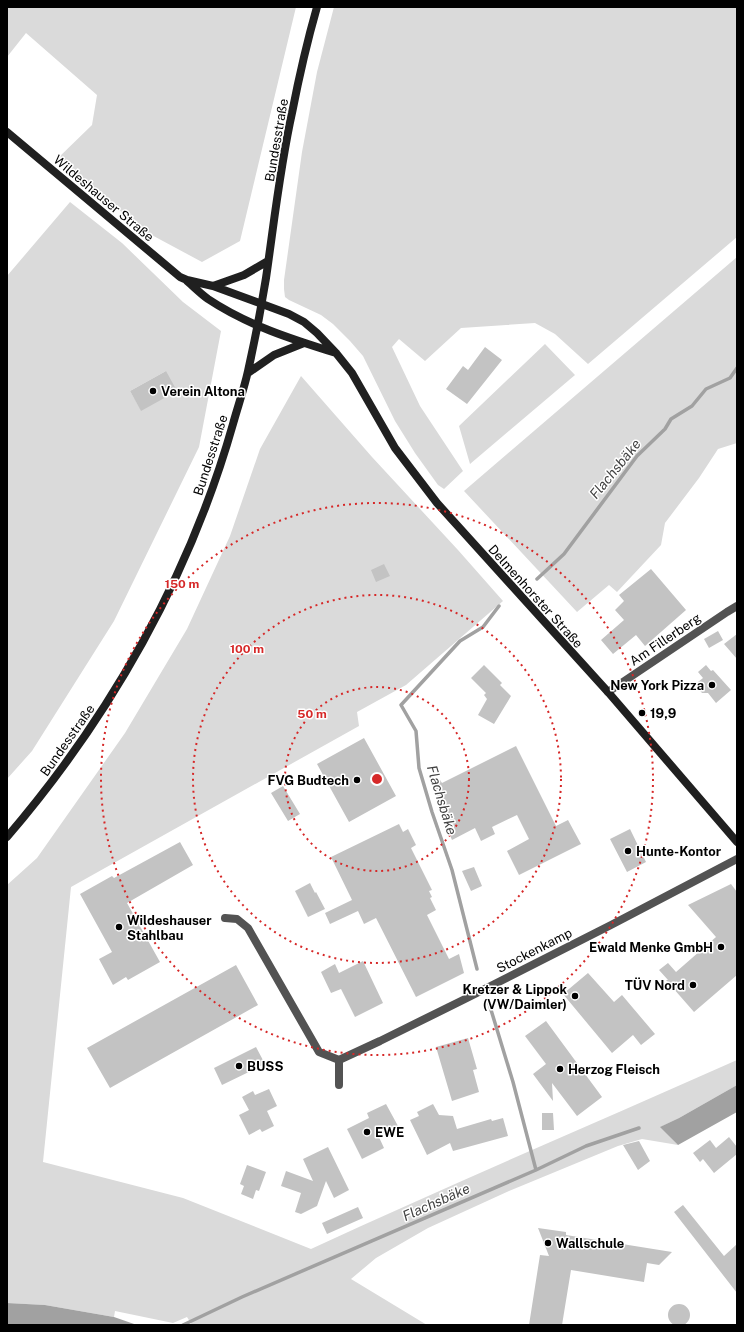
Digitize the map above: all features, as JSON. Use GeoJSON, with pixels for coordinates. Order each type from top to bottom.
{"type":"FeatureCollection","features":[{"type":"Feature","properties":{"kind":"main road","name":"Bundesstraße"},"geometry":{"type":"LineString","coordinates":[[7,837],[50,784],[78,746],[122,679],[153,624],[190,544],[211,493],[227,447],[248,373],[262,303],[291,114],[317,7]]}},
{"type":"Feature","properties":{"kind":"main road","name":"Wildeshauser Straße"},"geometry":{"type":"LineString","coordinates":[[7,132],[91,201],[171,270],[187,280],[207,298],[258,326]]}},
{"type":"Feature","properties":{"kind":"main road"},"geometry":{"type":"LineString","coordinates":[[213,286],[244,275],[268,261]]}},
{"type":"Feature","properties":{"kind":"main road","name":"Wildeshauser Straße"},"geometry":{"type":"LineString","coordinates":[[187,280],[213,286],[262,303]]}},
{"type":"Feature","properties":{"kind":"main road","name":"Delmenhorster Straße"},"geometry":{"type":"LineString","coordinates":[[262,303],[304,322],[336,353],[352,373],[395,448],[437,503],[608,692],[737,842]]}},
{"type":"Feature","properties":{"kind":"main road"},"geometry":{"type":"LineString","coordinates":[[258,326],[336,353]]}},
{"type":"Feature","properties":{"kind":"main road"},"geometry":{"type":"LineString","coordinates":[[248,373],[274,355],[304,343]]}},
{"type":"Feature","properties":{"kind":"street","name":"Am Fillerberg"},"geometry":{"type":"LineString","coordinates":[[608,692],[737,606]]}},
{"type":"Feature","properties":{"kind":"street","name":"Stockenkamp"},"geometry":{"type":"LineString","coordinates":[[339,1060],[477,993],[737,859]]}},
{"type":"Feature","properties":{"kind":"street"},"geometry":{"type":"LineString","coordinates":[[225,918],[237,919],[248,928],[319,1052],[339,1060],[339,1085]]}},
{"type":"Feature","properties":{"kind":"shaded area"},"geometry":{"type":"Polygon","coordinates":[[[7,7],[296,7],[240,241],[202,262],[148,233],[56,160],[92,125],[97,95],[26,33],[7,57],[7,7]]]}},
{"type":"Feature","properties":{"kind":"shaded area"},"geometry":{"type":"Polygon","coordinates":[[[334,7],[737,7],[737,237],[588,364],[555,334],[535,323],[461,328],[425,361],[399,339],[392,347],[420,406],[463,471],[444,489],[438,485],[415,453],[395,421],[363,356],[333,324],[321,315],[285,297],[284,280],[302,152],[317,72],[334,7]]]}},
{"type":"Feature","properties":{"kind":"shaded area"},"geometry":{"type":"Polygon","coordinates":[[[70,202],[122,243],[183,302],[221,331],[199,447],[114,621],[32,751],[7,779],[7,276],[70,202]],[[166,371],[130,391],[141,410],[166,371]]]}},
{"type":"Feature","properties":{"kind":"shaded area"},"geometry":{"type":"Polygon","coordinates":[[[737,257],[737,443],[718,449],[699,478],[665,523],[661,545],[617,592],[609,585],[577,612],[464,491],[737,257]]]}},
{"type":"Feature","properties":{"kind":"shaded area"},"geometry":{"type":"Polygon","coordinates":[[[545,344],[575,375],[470,464],[459,426],[545,344]]]}},
{"type":"Feature","properties":{"kind":"shaded area"},"geometry":{"type":"Polygon","coordinates":[[[301,376],[372,457],[503,601],[406,685],[357,712],[359,726],[71,887],[43,1162],[183,1198],[311,1249],[470,1177],[737,1060],[737,1085],[661,1127],[678,1145],[642,1139],[618,1146],[509,1191],[428,1228],[376,1258],[351,1279],[427,1325],[192,1325],[187,1317],[173,1323],[115,1311],[114,1317],[45,1305],[7,1303],[7,885],[37,858],[125,733],[187,629],[230,536],[260,449],[301,376]]]}},
{"type":"Feature","properties":{"kind":"shaded area"},"geometry":{"type":"Polygon","coordinates":[[[737,1085],[737,1112],[678,1145],[660,1127],[679,1118],[737,1085]]]}},
{"type":"Feature","properties":{"kind":"shaded area"},"geometry":{"type":"Polygon","coordinates":[[[7,1303],[45,1305],[114,1317],[137,1325],[7,1325],[7,1303]]]}},
{"type":"Feature","properties":{"kind":"building"},"geometry":{"type":"Polygon","coordinates":[[[485,347],[502,360],[467,404],[446,389],[463,366],[468,370],[485,347]]]}},
{"type":"Feature","properties":{"kind":"building","name":"Verein Altona"},"geometry":{"type":"Polygon","coordinates":[[[166,371],[177,391],[141,411],[130,391],[166,371]]]}},
{"type":"Feature","properties":{"kind":"building"},"geometry":{"type":"Polygon","coordinates":[[[384,564],[390,576],[376,582],[371,570],[384,564]]]}},
{"type":"Feature","properties":{"kind":"building"},"geometry":{"type":"Polygon","coordinates":[[[651,569],[686,610],[645,646],[636,635],[613,654],[601,640],[624,620],[615,610],[624,601],[619,595],[651,569]]]}},
{"type":"Feature","properties":{"kind":"building"},"geometry":{"type":"Polygon","coordinates":[[[718,631],[723,640],[709,648],[704,639],[718,631]]]}},
{"type":"Feature","properties":{"kind":"building"},"geometry":{"type":"Polygon","coordinates":[[[737,634],[737,659],[724,644],[737,634]]]}},
{"type":"Feature","properties":{"kind":"building"},"geometry":{"type":"Polygon","coordinates":[[[484,665],[502,683],[500,685],[511,696],[494,724],[478,715],[487,699],[484,695],[486,693],[471,678],[484,665]]]}},
{"type":"Feature","properties":{"kind":"building","name":"New York Pizza"},"geometry":{"type":"Polygon","coordinates":[[[706,665],[711,671],[713,670],[731,690],[716,703],[708,693],[702,693],[698,688],[698,682],[703,678],[698,672],[706,665]]]}},
{"type":"Feature","properties":{"kind":"building","name":"FVG Budtech"},"geometry":{"type":"Polygon","coordinates":[[[364,738],[396,796],[349,822],[317,764],[364,738]]]}},
{"type":"Feature","properties":{"kind":"building"},"geometry":{"type":"Polygon","coordinates":[[[516,746],[556,826],[568,820],[581,844],[519,875],[507,851],[529,839],[517,815],[492,827],[495,834],[481,841],[475,828],[452,840],[441,815],[444,813],[432,783],[440,780],[442,783],[516,746]]]}},
{"type":"Feature","properties":{"kind":"building"},"geometry":{"type":"Polygon","coordinates":[[[283,786],[300,814],[288,821],[271,793],[283,786]]]}},
{"type":"Feature","properties":{"kind":"building"},"geometry":{"type":"Polygon","coordinates":[[[399,824],[403,832],[408,829],[416,845],[411,848],[432,890],[429,891],[432,897],[430,898],[436,910],[427,915],[449,959],[459,954],[464,973],[416,997],[376,918],[364,924],[358,911],[330,924],[325,913],[352,900],[331,857],[399,824]]]}},
{"type":"Feature","properties":{"kind":"building","name":"Hunte-Kontor"},"geometry":{"type":"Polygon","coordinates":[[[630,829],[646,862],[627,872],[610,839],[630,829]]]}},
{"type":"Feature","properties":{"kind":"building","name":"Wildeshauser Stahlbau"},"geometry":{"type":"Polygon","coordinates":[[[180,842],[193,865],[127,903],[160,962],[128,980],[126,977],[113,985],[99,959],[112,952],[80,894],[112,876],[114,878],[180,842]]]}},
{"type":"Feature","properties":{"kind":"building"},"geometry":{"type":"Polygon","coordinates":[[[474,867],[482,886],[471,891],[462,871],[474,867]]]}},
{"type":"Feature","properties":{"kind":"building"},"geometry":{"type":"Polygon","coordinates":[[[310,883],[325,909],[308,917],[295,891],[310,883]]]}},
{"type":"Feature","properties":{"kind":"building"},"geometry":{"type":"Polygon","coordinates":[[[731,884],[737,892],[737,975],[694,1012],[659,970],[668,963],[676,972],[716,937],[688,905],[731,884]]]}},
{"type":"Feature","properties":{"kind":"building"},"geometry":{"type":"Polygon","coordinates":[[[363,961],[383,1003],[355,1017],[341,989],[331,993],[321,972],[335,964],[339,973],[363,961]]]}},
{"type":"Feature","properties":{"kind":"building"},"geometry":{"type":"Polygon","coordinates":[[[236,965],[258,1005],[110,1088],[87,1048],[236,965]]]}},
{"type":"Feature","properties":{"kind":"building"},"geometry":{"type":"Polygon","coordinates":[[[588,973],[614,1002],[622,995],[655,1034],[641,1045],[633,1035],[612,1053],[563,994],[588,973]]]}},
{"type":"Feature","properties":{"kind":"building","name":"Herzog Fleisch"},"geometry":{"type":"Polygon","coordinates":[[[546,1021],[602,1097],[577,1116],[552,1083],[553,1101],[533,1074],[546,1064],[525,1036],[546,1021]]]}},
{"type":"Feature","properties":{"kind":"building"},"geometry":{"type":"Polygon","coordinates":[[[468,1038],[477,1069],[473,1070],[479,1092],[452,1101],[436,1047],[468,1038]]]}},
{"type":"Feature","properties":{"kind":"building","name":"BUSS"},"geometry":{"type":"Polygon","coordinates":[[[256,1047],[265,1064],[222,1085],[214,1068],[256,1047]]]}},
{"type":"Feature","properties":{"kind":"building"},"geometry":{"type":"Polygon","coordinates":[[[269,1089],[277,1106],[267,1111],[274,1126],[262,1132],[260,1129],[249,1135],[239,1115],[249,1110],[242,1097],[253,1091],[255,1095],[269,1089]]]}},
{"type":"Feature","properties":{"kind":"building","name":"EWE"},"geometry":{"type":"Polygon","coordinates":[[[386,1104],[398,1126],[378,1135],[384,1148],[362,1159],[347,1129],[369,1118],[367,1113],[386,1104]]]}},
{"type":"Feature","properties":{"kind":"building"},"geometry":{"type":"Polygon","coordinates":[[[433,1104],[439,1115],[453,1116],[457,1129],[491,1119],[492,1121],[503,1118],[508,1136],[453,1151],[450,1143],[427,1155],[410,1120],[419,1116],[417,1112],[433,1104]]]}},
{"type":"Feature","properties":{"kind":"building"},"geometry":{"type":"Polygon","coordinates":[[[542,1113],[553,1113],[554,1130],[542,1130],[542,1113]]]}},
{"type":"Feature","properties":{"kind":"building"},"geometry":{"type":"Polygon","coordinates":[[[729,1137],[737,1147],[737,1154],[714,1173],[703,1159],[700,1162],[693,1153],[710,1140],[716,1148],[729,1137]]]}},
{"type":"Feature","properties":{"kind":"building"},"geometry":{"type":"Polygon","coordinates":[[[639,1141],[650,1161],[638,1170],[623,1145],[639,1141]]]}},
{"type":"Feature","properties":{"kind":"building"},"geometry":{"type":"Polygon","coordinates":[[[328,1147],[349,1190],[334,1198],[326,1181],[317,1206],[301,1214],[295,1212],[301,1193],[281,1186],[286,1171],[313,1181],[303,1159],[328,1147]]]}},
{"type":"Feature","properties":{"kind":"building"},"geometry":{"type":"Polygon","coordinates":[[[247,1165],[266,1172],[259,1191],[256,1190],[253,1199],[241,1194],[244,1186],[240,1184],[247,1165]]]}},
{"type":"Feature","properties":{"kind":"building"},"geometry":{"type":"Polygon","coordinates":[[[683,1205],[724,1256],[737,1244],[737,1293],[674,1212],[683,1205]]]}},
{"type":"Feature","properties":{"kind":"building"},"geometry":{"type":"Polygon","coordinates":[[[358,1207],[363,1218],[327,1234],[322,1223],[358,1207]]]}},
{"type":"Feature","properties":{"kind":"building"},"geometry":{"type":"Polygon","coordinates":[[[538,1228],[566,1232],[566,1235],[672,1252],[659,1265],[647,1263],[644,1282],[571,1270],[562,1325],[529,1325],[540,1255],[549,1256],[538,1228]]]}},
{"type":"Feature","properties":{"kind":"building"},"geometry":{"type":"Polygon","coordinates":[[[679,1304],[687,1307],[690,1315],[687,1323],[679,1326],[671,1323],[668,1315],[671,1307],[679,1304]]]}},
{"type":"Feature","properties":{"kind":"waterway","name":"Flachsbäke"},"geometry":{"type":"LineString","coordinates":[[537,579],[564,554],[637,456],[665,429],[671,419],[692,406],[706,389],[730,378],[737,368]]}},
{"type":"Feature","properties":{"kind":"waterway","name":"Flachsbäke"},"geometry":{"type":"LineString","coordinates":[[477,969],[452,870],[419,768],[416,731],[401,705],[460,641],[483,627],[499,606]]}},
{"type":"Feature","properties":{"kind":"waterway","name":"Flachsbäke"},"geometry":{"type":"LineString","coordinates":[[183,1325],[242,1297],[536,1170],[513,1082],[488,1000]]}},
{"type":"Feature","properties":{"kind":"waterway"},"geometry":{"type":"LineString","coordinates":[[536,1170],[586,1146],[639,1128]]}},
{"type":"Feature","properties":{"kind":"place","name":"Verein Altona"},"geometry":{"type":"Point","coordinates":[153,391]}},
{"type":"Feature","properties":{"kind":"place","name":"New York Pizza"},"geometry":{"type":"Point","coordinates":[712,685]}},
{"type":"Feature","properties":{"kind":"place","name":"19,9"},"geometry":{"type":"Point","coordinates":[642,713]}},
{"type":"Feature","properties":{"kind":"place","name":"FVG Budtech"},"geometry":{"type":"Point","coordinates":[357,780]}},
{"type":"Feature","properties":{"kind":"place","name":"Hunte-Kontor"},"geometry":{"type":"Point","coordinates":[628,851]}},
{"type":"Feature","properties":{"kind":"place","name":"Wildeshauser Stahlbau"},"geometry":{"type":"Point","coordinates":[119,927]}},
{"type":"Feature","properties":{"kind":"place","name":"Ewald Menke GmbH"},"geometry":{"type":"Point","coordinates":[721,947]}},
{"type":"Feature","properties":{"kind":"place","name":"TÜV Nord"},"geometry":{"type":"Point","coordinates":[693,985]}},
{"type":"Feature","properties":{"kind":"place","name":"Kretzer & Lippok (VW/Daimler)"},"geometry":{"type":"Point","coordinates":[575,996]}},
{"type":"Feature","properties":{"kind":"place","name":"BUSS"},"geometry":{"type":"Point","coordinates":[239,1066]}},
{"type":"Feature","properties":{"kind":"place","name":"Herzog Fleisch"},"geometry":{"type":"Point","coordinates":[560,1069]}},
{"type":"Feature","properties":{"kind":"place","name":"EWE"},"geometry":{"type":"Point","coordinates":[367,1132]}},
{"type":"Feature","properties":{"kind":"place","name":"Wallschule"},"geometry":{"type":"Point","coordinates":[548,1243]}}]}
